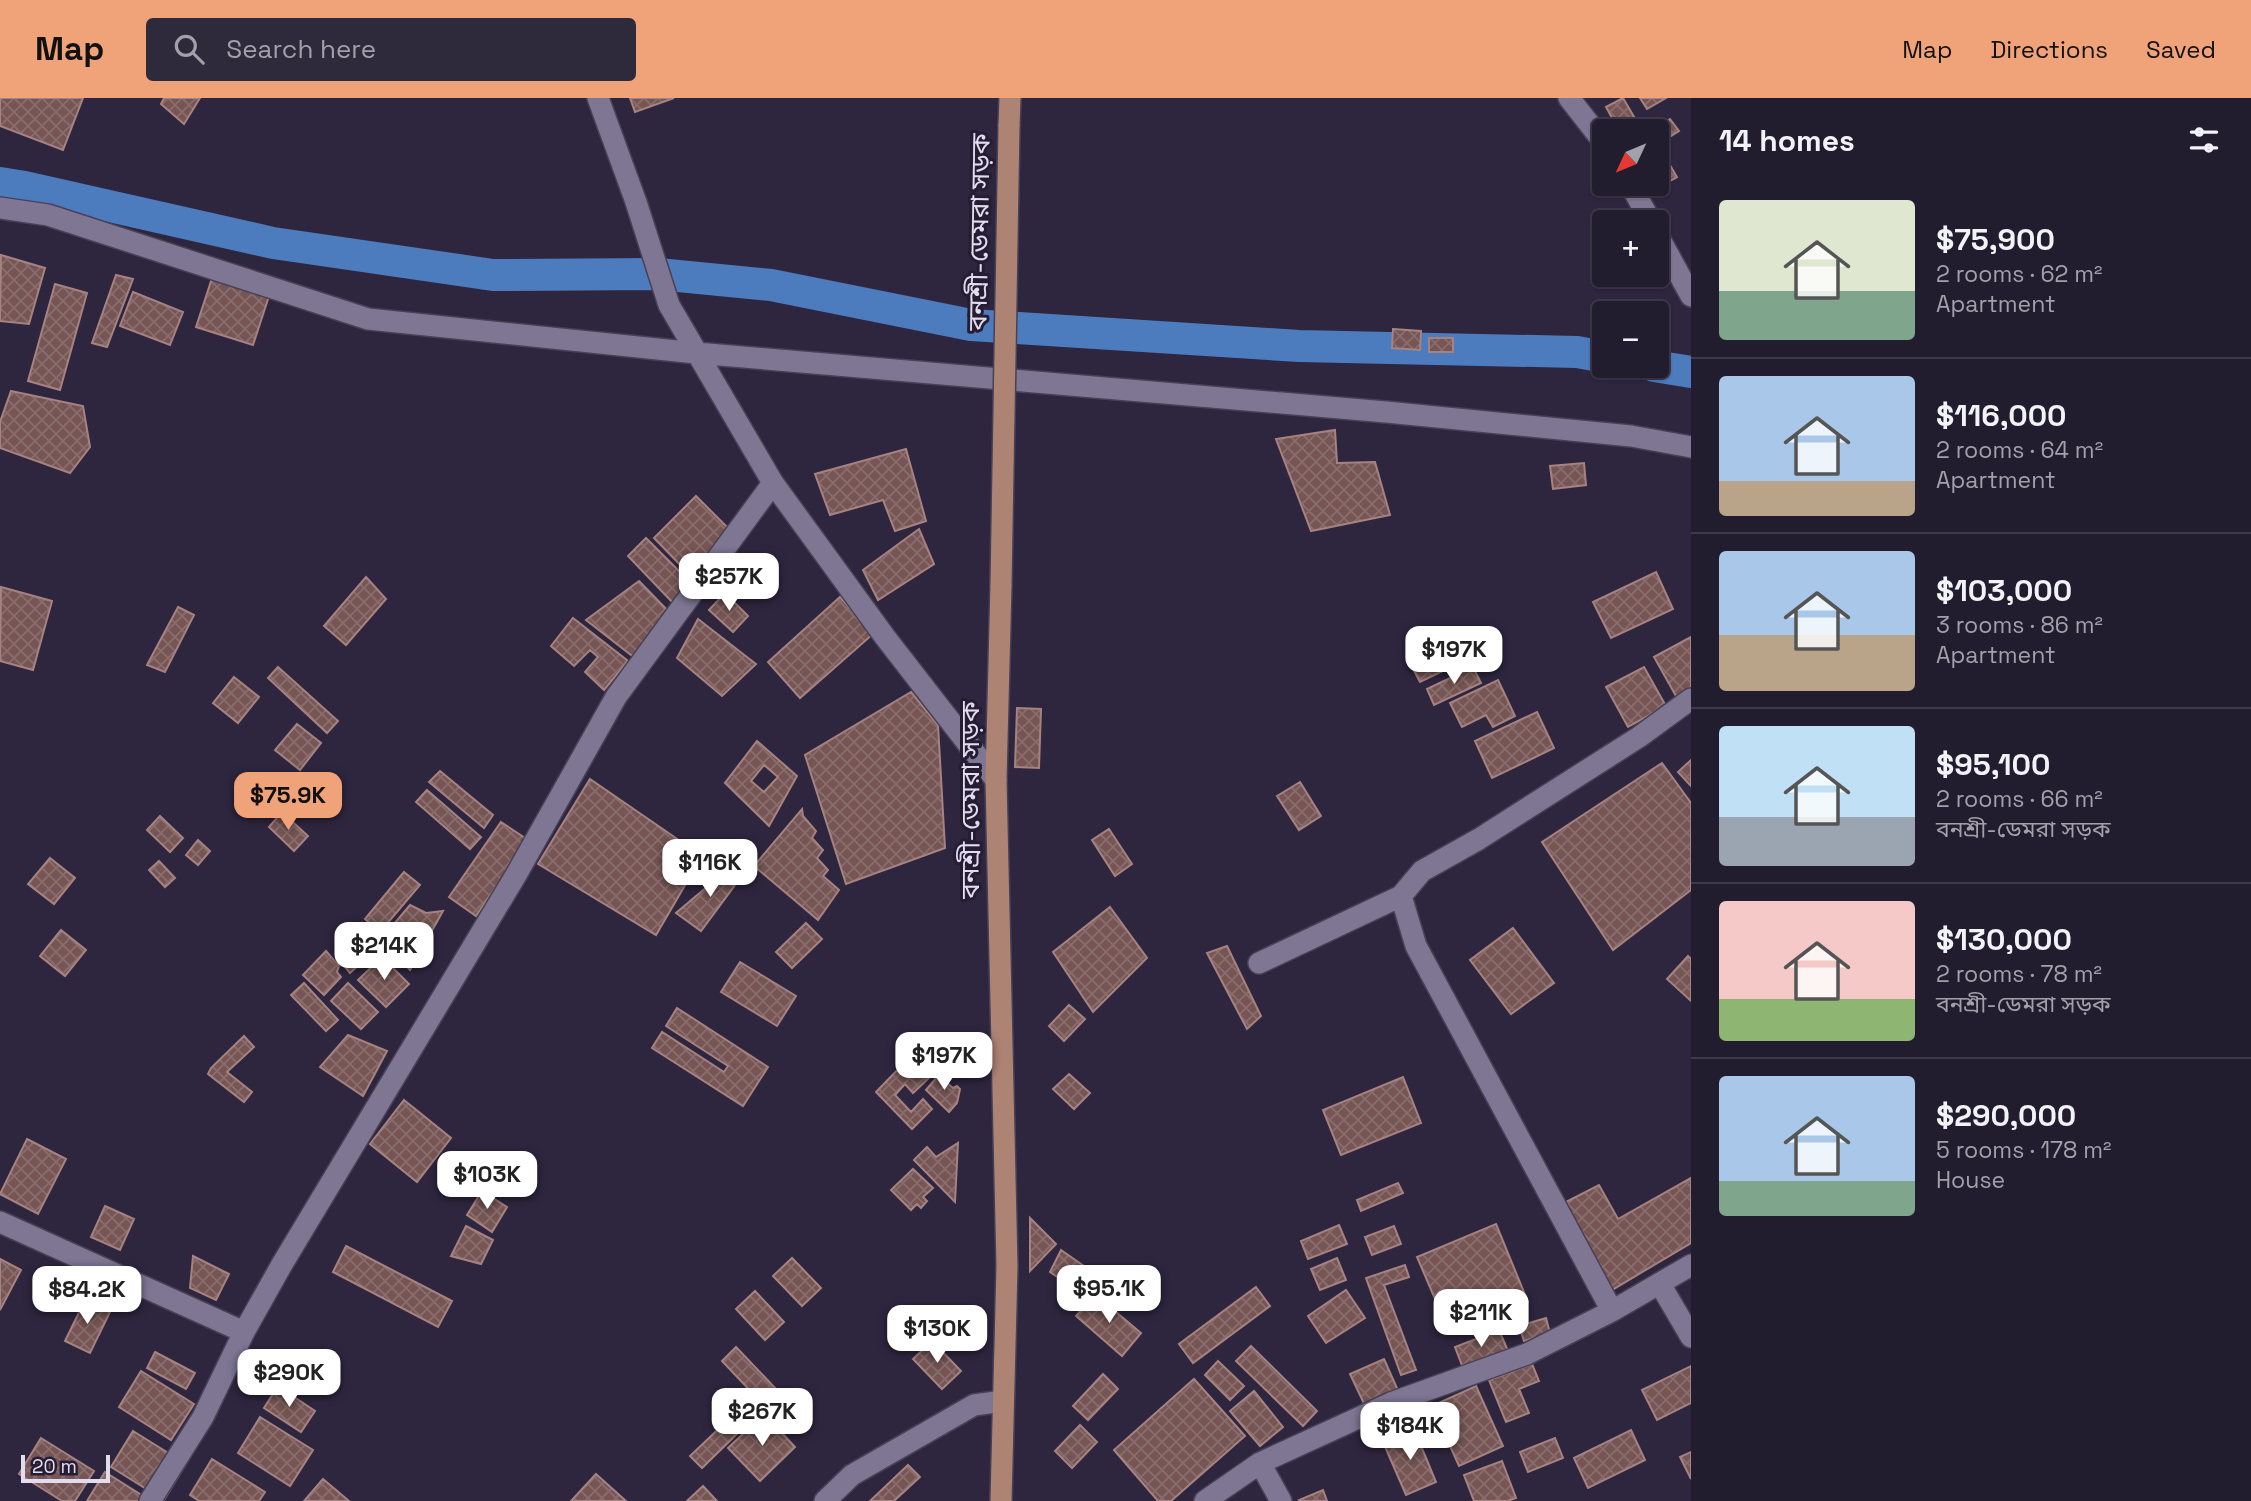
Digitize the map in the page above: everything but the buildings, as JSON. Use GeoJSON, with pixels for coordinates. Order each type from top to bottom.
{"type":"FeatureCollection","features":[{"type":"Feature","properties":{"kind":"main road","name":"বনশ্রী-ডেমরা সড়ক"},"geometry":{"type":"LineString","coordinates":[[1001,1501],[1007,1266],[996,780],[1010,98]]}},
{"type":"Feature","properties":{"kind":"street"},"geometry":{"type":"LineString","coordinates":[[598,98],[636,202],[669,305],[696,353],[773,483],[885,637],[996,780]]}},
{"type":"Feature","properties":{"kind":"street"},"geometry":{"type":"LineString","coordinates":[[1569,98],[1592,127]]}},
{"type":"Feature","properties":{"kind":"street"},"geometry":{"type":"LineString","coordinates":[[0,208],[48,215],[368,319],[696,353],[1386,412],[1631,436],[1691,447]]}},
{"type":"Feature","properties":{"kind":"street"},"geometry":{"type":"LineString","coordinates":[[1669,256],[1691,296]]}},
{"type":"Feature","properties":{"kind":"street"},"geometry":{"type":"LineString","coordinates":[[150,1501],[203,1417],[244,1332],[288,1254],[516,875],[616,697],[773,483]]}},
{"type":"Feature","properties":{"kind":"street"},"geometry":{"type":"LineString","coordinates":[[1259,963],[1401,896],[1422,871],[1479,839],[1639,737],[1691,699]]}},
{"type":"Feature","properties":{"kind":"street"},"geometry":{"type":"LineString","coordinates":[[1401,896],[1416,946],[1612,1311]]}},
{"type":"Feature","properties":{"kind":"street"},"geometry":{"type":"LineString","coordinates":[[0,1222],[244,1332]]}},
{"type":"Feature","properties":{"kind":"street"},"geometry":{"type":"LineString","coordinates":[[1205,1501],[1260,1464],[1391,1403],[1527,1354],[1612,1311],[1691,1265]]}},
{"type":"Feature","properties":{"kind":"street"},"geometry":{"type":"LineString","coordinates":[[1660,1284],[1691,1337]]}},
{"type":"Feature","properties":{"kind":"street"},"geometry":{"type":"LineString","coordinates":[[825,1501],[852,1475],[974,1405],[1003,1401]]}},
{"type":"Feature","properties":{"kind":"street"},"geometry":{"type":"LineString","coordinates":[[1260,1464],[1280,1501]]}},
{"type":"Feature","properties":{"kind":"waterway"},"geometry":{"type":"LineString","coordinates":[[0,183],[273,243],[493,275],[658,274],[771,285],[971,325],[1299,346],[1577,352],[1592,355]]}},
{"type":"Feature","properties":{"kind":"waterway"},"geometry":{"type":"LineString","coordinates":[[1669,368],[1691,372]]}}]}
